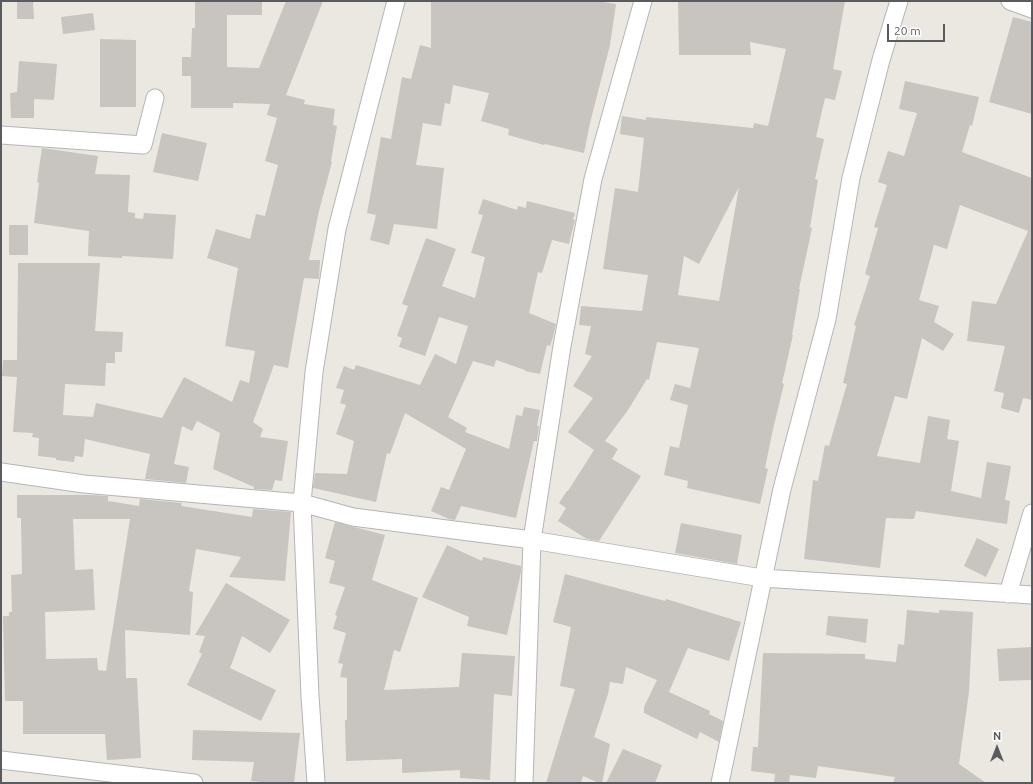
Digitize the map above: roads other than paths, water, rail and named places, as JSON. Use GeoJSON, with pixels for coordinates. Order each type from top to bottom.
{"type":"FeatureCollection","features":[{"type":"Feature","properties":{"kind":"street"},"geometry":{"type":"LineString","coordinates":[[316,783],[310,696],[302,503],[314,372],[338,229],[396,1]]}},
{"type":"Feature","properties":{"kind":"street"},"geometry":{"type":"LineString","coordinates":[[524,783],[532,540],[562,346],[593,178],[643,1]]}},
{"type":"Feature","properties":{"kind":"street"},"geometry":{"type":"LineString","coordinates":[[720,783],[762,578],[782,489],[827,319],[851,178],[881,60],[899,1]]}},
{"type":"Feature","properties":{"kind":"street"},"geometry":{"type":"LineString","coordinates":[[1010,1],[1032,9]]}},
{"type":"Feature","properties":{"kind":"street"},"geometry":{"type":"LineString","coordinates":[[1,135],[143,144],[154,98]]}},
{"type":"Feature","properties":{"kind":"street"},"geometry":{"type":"LineString","coordinates":[[1,472],[84,484],[302,503],[353,517],[532,540],[762,578],[1032,595]]}},
{"type":"Feature","properties":{"kind":"street"},"geometry":{"type":"LineString","coordinates":[[1008,594],[1032,513]]}},
{"type":"Feature","properties":{"kind":"street"},"geometry":{"type":"LineString","coordinates":[[1,760],[194,783]]}}]}
